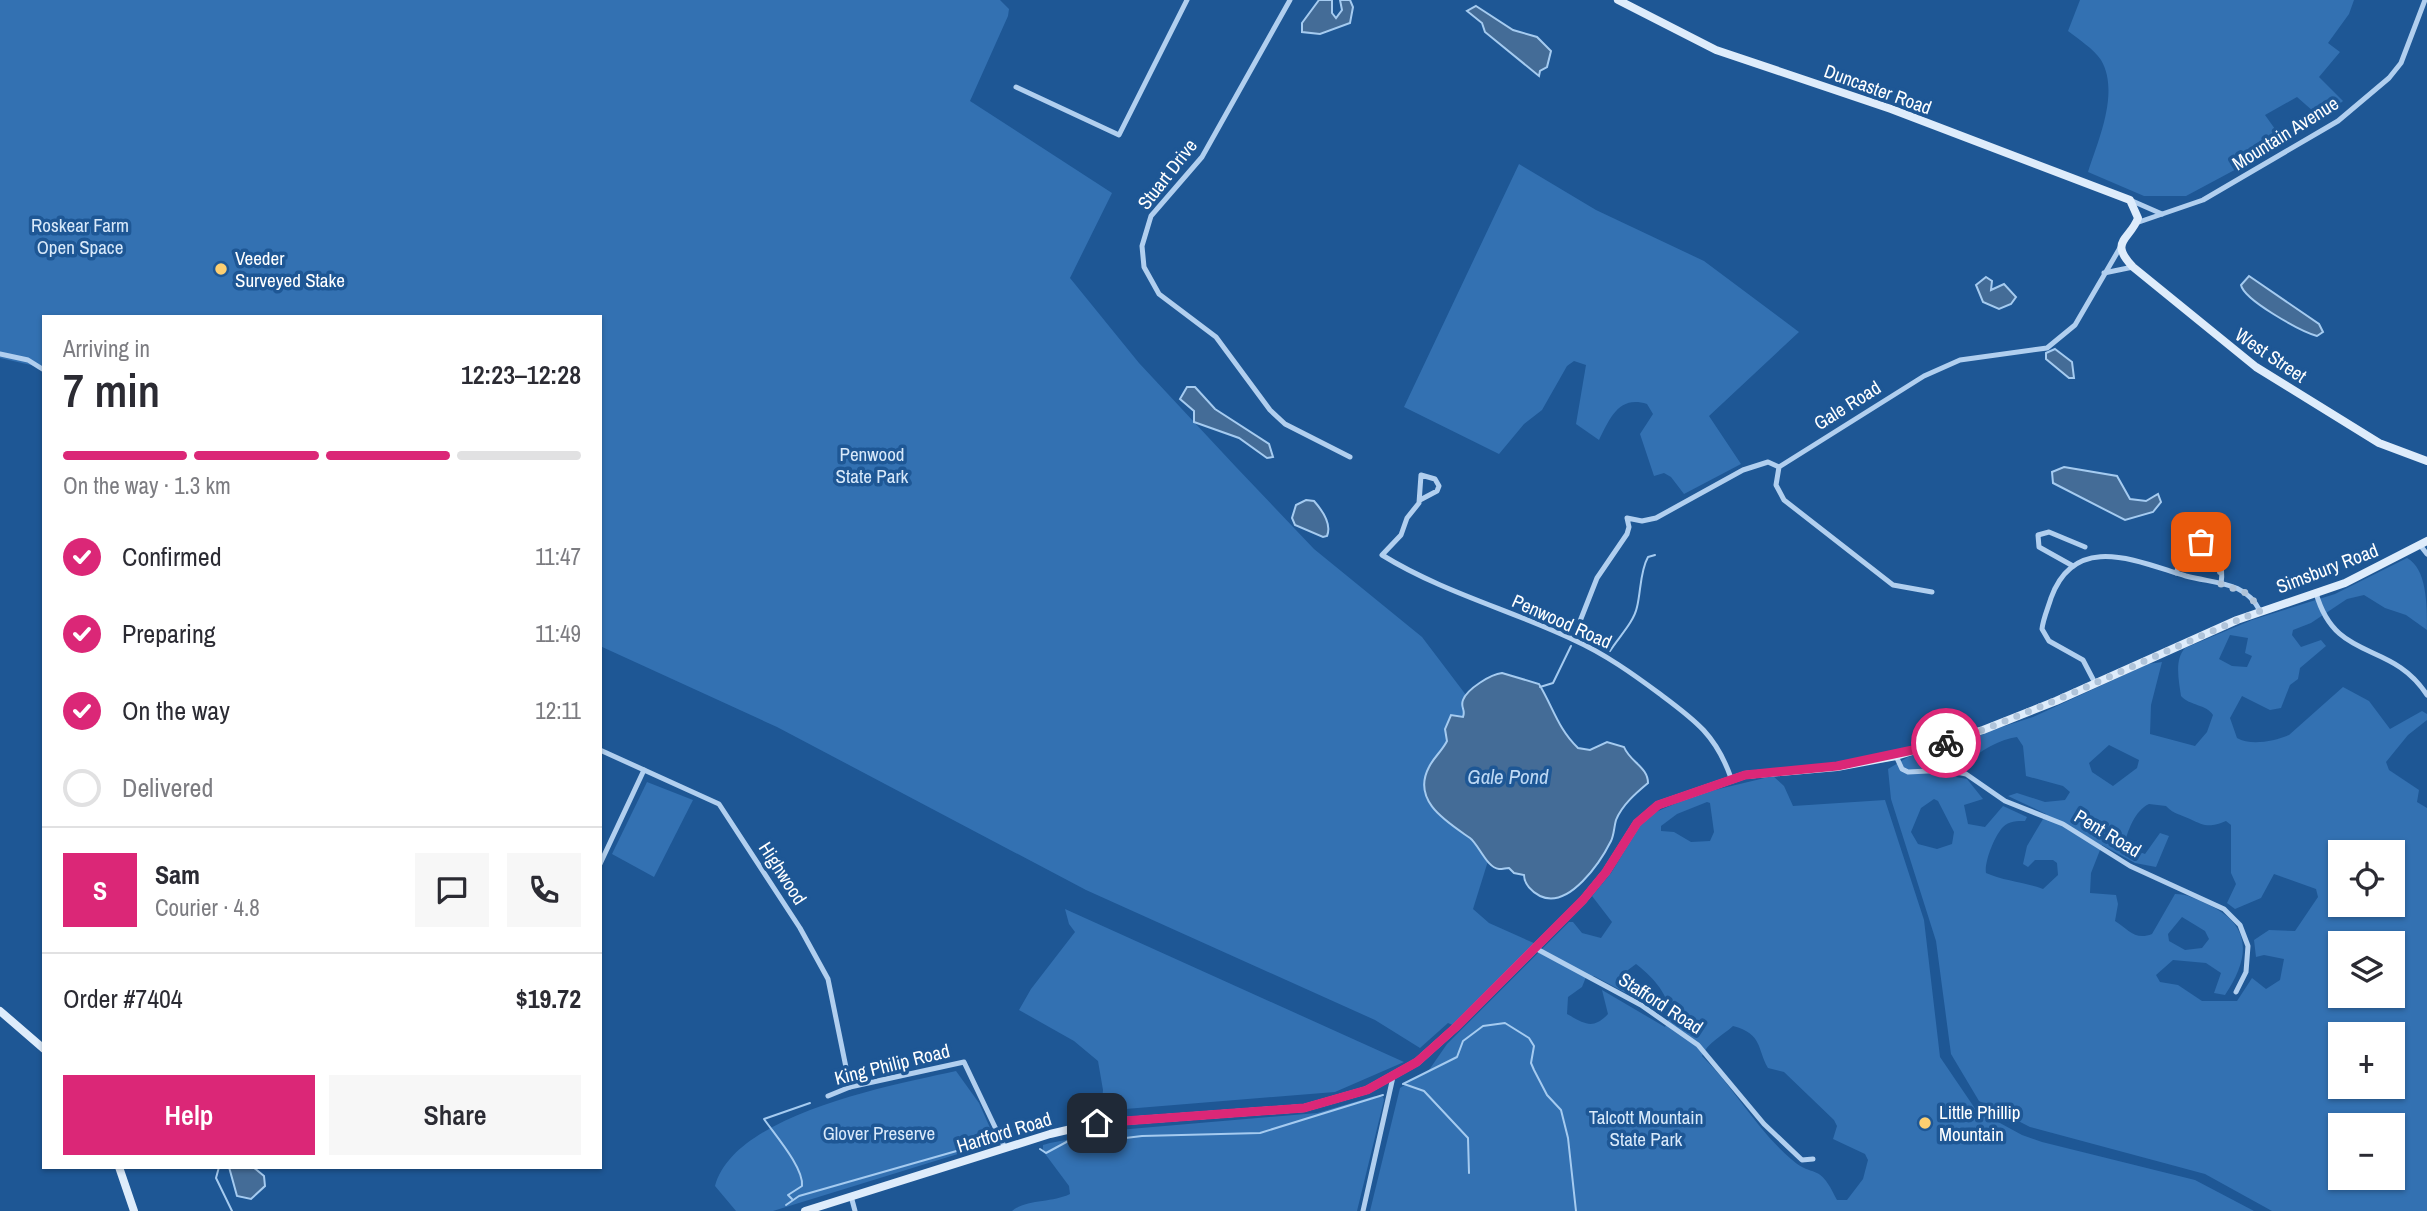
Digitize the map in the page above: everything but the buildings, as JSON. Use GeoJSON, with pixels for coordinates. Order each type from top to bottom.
{"type":"FeatureCollection","features":[{"type":"Feature","properties":{"kind":"main road","name":"Duncaster Road"},"geometry":{"type":"LineString","coordinates":[[1618,0],[1716,50],[1878,104],[2130,200]]}},
{"type":"Feature","properties":{"kind":"main road"},"geometry":{"type":"LineString","coordinates":[[2121,246],[2123,238],[2136,223],[2136,208],[2130,200]]}},
{"type":"Feature","properties":{"kind":"main road","name":"West Street"},"geometry":{"type":"LineString","coordinates":[[2121,246],[2123,257],[2133,267],[2256,367],[2379,443],[2427,461]]}},
{"type":"Feature","properties":{"kind":"main road","name":"Simsbury Road"},"geometry":{"type":"LineString","coordinates":[[1568,915],[1596,885],[1646,813],[1670,799],[1731,778],[1758,772],[1837,766],[1896,756],[2007,721],[2260,611],[2316,593],[2365,573],[2424,543]]}},
{"type":"Feature","properties":{"kind":"main road","name":"Hartford Road"},"geometry":{"type":"LineString","coordinates":[[806,1211],[1050,1134],[1129,1119],[1304,1108],[1352,1096],[1393,1077],[1437,1046],[1568,915]]}},
{"type":"Feature","properties":{"kind":"main road"},"geometry":{"type":"LineString","coordinates":[[0,1011],[42,1047]]}},
{"type":"Feature","properties":{"kind":"main road"},"geometry":{"type":"LineString","coordinates":[[120,1169],[134,1211]]}},
{"type":"Feature","properties":{"kind":"street"},"geometry":{"type":"LineString","coordinates":[[1016,87],[1119,135],[1187,0]]}},
{"type":"Feature","properties":{"kind":"street","name":"Stuart Drive"},"geometry":{"type":"LineString","coordinates":[[1290,0],[1202,157],[1151,216],[1142,246],[1144,267],[1159,294],[1206,327],[1227,348],[1277,417],[1299,433],[1350,457]]}},
{"type":"Feature","properties":{"kind":"street","name":"Mountain Avenue"},"geometry":{"type":"LineString","coordinates":[[2136,223],[2203,200],[2338,121],[2389,78],[2401,63],[2425,0]]}},
{"type":"Feature","properties":{"kind":"street","name":"Duncaster Road"},"geometry":{"type":"LineString","coordinates":[[2130,200],[2162,214]]}},
{"type":"Feature","properties":{"kind":"street","name":"Gale Road"},"geometry":{"type":"LineString","coordinates":[[1779,467],[1917,379],[1960,360],[2047,348],[2075,325],[2121,246]]}},
{"type":"Feature","properties":{"kind":"street"},"geometry":{"type":"LineString","coordinates":[[2104,273],[2133,267]]}},
{"type":"Feature","properties":{"kind":"street"},"geometry":{"type":"LineString","coordinates":[[0,354],[28,360],[42,369]]}},
{"type":"Feature","properties":{"kind":"street"},"geometry":{"type":"LineString","coordinates":[[1573,639],[1597,578],[1627,534],[1627,517],[1642,521],[1656,518],[1743,470],[1768,462],[1779,467],[1776,485],[1784,500],[1893,585],[1932,592]]}},
{"type":"Feature","properties":{"kind":"street"},"geometry":{"type":"LineString","coordinates":[[1421,475],[1435,479],[1439,486],[1437,491],[1420,499],[1421,475]]}},
{"type":"Feature","properties":{"kind":"street","name":"Penwood Road"},"geometry":{"type":"LineString","coordinates":[[1420,499],[1401,535],[1382,555],[1432,581],[1573,639],[1618,664],[1700,723],[1719,750],[1731,778]]}},
{"type":"Feature","properties":{"kind":"street"},"geometry":{"type":"LineString","coordinates":[[2073,566],[2039,547],[2038,536],[2049,532],[2085,547]]}},
{"type":"Feature","properties":{"kind":"street"},"geometry":{"type":"LineString","coordinates":[[2176,573],[2188,544],[2199,541],[2212,550],[2220,562],[2221,584]]}},
{"type":"Feature","properties":{"kind":"street"},"geometry":{"type":"LineString","coordinates":[[2424,543],[2427,554]]}},
{"type":"Feature","properties":{"kind":"street"},"geometry":{"type":"LineString","coordinates":[[2095,682],[2080,658],[2049,641],[2042,631],[2055,588],[2073,566],[2097,557],[2120,556],[2249,594],[2260,611]]}},
{"type":"Feature","properties":{"kind":"street"},"geometry":{"type":"LineString","coordinates":[[2316,593],[2324,615],[2338,635],[2394,662],[2413,677],[2427,695]]}},
{"type":"Feature","properties":{"kind":"street","name":"Highwood"},"geometry":{"type":"LineString","coordinates":[[602,751],[719,804],[786,907],[828,979],[850,1087]]}},
{"type":"Feature","properties":{"kind":"street","name":"Pent Road"},"geometry":{"type":"LineString","coordinates":[[1896,756],[1902,769],[1908,772],[1948,770],[1965,774],[2005,801],[2063,824],[2130,866],[2224,909],[2240,925],[2248,946],[2247,968],[2236,992]]}},
{"type":"Feature","properties":{"kind":"street"},"geometry":{"type":"LineString","coordinates":[[602,860],[644,771]]}},
{"type":"Feature","properties":{"kind":"street","name":"Stafford Road"},"geometry":{"type":"LineString","coordinates":[[1535,948],[1641,1006],[1699,1045],[1772,1133],[1802,1160],[1813,1159]]}},
{"type":"Feature","properties":{"kind":"street","name":"King Philip Road"},"geometry":{"type":"LineString","coordinates":[[828,1096],[850,1087],[964,1062],[1005,1148]]}},
{"type":"Feature","properties":{"kind":"street"},"geometry":{"type":"LineString","coordinates":[[1363,1211],[1393,1077]]}},
{"type":"Feature","properties":{"kind":"street"},"geometry":{"type":"LineString","coordinates":[[851,1196],[855,1211]]}},
{"type":"Feature","properties":{"kind":"green space","name":"Penwood State Park"},"geometry":{"type":"Polygon","coordinates":[[[0,0],[1000,0],[1009,9],[1008,16],[970,101],[1112,193],[1070,278],[1139,363],[1236,467],[1314,549],[1422,637],[1466,695],[1463,717],[1446,734],[1447,741],[1427,773],[1425,795],[1436,812],[1474,841],[1488,861],[1473,909],[1489,923],[1536,944],[1457,1027],[1448,1023],[1420,1048],[1375,1020],[1086,890],[777,727],[602,647],[602,315],[42,315],[42,368],[0,358],[0,0]]]}},
{"type":"Feature","properties":{"kind":"green space"},"geometry":{"type":"Polygon","coordinates":[[[2080,0],[2354,0],[2349,14],[2328,43],[2340,52],[2319,77],[2343,101],[2322,119],[2297,97],[2265,115],[2285,143],[2186,196],[2144,196],[2088,172],[2102,131],[2108,87],[2101,60],[2068,31],[2080,0]]]}},
{"type":"Feature","properties":{"kind":"green space"},"geometry":{"type":"Polygon","coordinates":[[[1519,164],[1596,210],[1704,261],[1799,332],[1709,416],[1741,464],[1684,494],[1671,477],[1664,473],[1654,476],[1640,434],[1653,414],[1647,404],[1637,402],[1622,406],[1612,417],[1599,440],[1576,424],[1586,365],[1574,361],[1567,366],[1542,410],[1524,424],[1499,454],[1404,407],[1519,164]]]}},
{"type":"Feature","properties":{"kind":"green space"},"geometry":{"type":"Polygon","coordinates":[[[2407,558],[2419,570],[2422,579],[2427,630],[2406,615],[2385,608],[2364,595],[2347,599],[2311,623],[2293,630],[2292,635],[2301,647],[2321,640],[2326,646],[2300,668],[2298,679],[2290,685],[2281,708],[2270,710],[2242,696],[2230,718],[2237,738],[2256,742],[2277,739],[2289,735],[2343,687],[2369,701],[2390,729],[2422,711],[2427,714],[2427,720],[2408,735],[2386,762],[2389,770],[2419,790],[2417,802],[2427,808],[2427,1211],[2272,1211],[2205,1174],[2030,1127],[1979,1101],[1951,1054],[1936,941],[1891,799],[1888,769],[1908,757],[2033,717],[2148,664],[2162,662],[2151,705],[2150,734],[2195,746],[2207,732],[2213,715],[2181,696],[2179,658],[2185,648],[2252,620],[2335,594],[2407,558]],[[2230,635],[2219,659],[2232,666],[2247,667],[2252,656],[2245,653],[2248,638],[2230,635]],[[2017,737],[1975,756],[1956,777],[1967,779],[1983,799],[1964,805],[1968,824],[1985,827],[2003,806],[2027,817],[2025,821],[2008,824],[2000,831],[1988,856],[1986,873],[2043,889],[2058,875],[2057,863],[2053,860],[2035,860],[2028,867],[2023,864],[2027,846],[2046,814],[2008,796],[2017,793],[2045,802],[2065,800],[2070,792],[2063,786],[2026,776],[2023,746],[2017,737]],[[2109,745],[2089,763],[2092,772],[2113,786],[2137,768],[2139,760],[2109,745]],[[1934,799],[1921,808],[1911,832],[1918,844],[1937,849],[1952,844],[1954,832],[1938,801],[1934,799]],[[2149,804],[2136,816],[2124,846],[2145,854],[2160,833],[2169,836],[2156,867],[2135,863],[2102,845],[2091,873],[2090,893],[2116,895],[2118,904],[2115,921],[2141,936],[2152,934],[2175,894],[2207,904],[2233,922],[2240,932],[2242,955],[2239,968],[2225,995],[2214,993],[2221,973],[2206,963],[2173,960],[2156,975],[2160,982],[2178,985],[2202,1001],[2237,1001],[2252,978],[2266,989],[2280,980],[2284,959],[2264,955],[2256,957],[2254,940],[2269,930],[2295,931],[2318,897],[2316,889],[2274,874],[2261,898],[2235,909],[2227,903],[2236,884],[2231,873],[2231,825],[2226,821],[2204,825],[2175,813],[2166,806],[2149,804]],[[2182,917],[2168,934],[2169,941],[2185,950],[2202,948],[2209,939],[2205,931],[2182,917]]]}},
{"type":"Feature","properties":{"kind":"green space","name":"Talcott Mountain State Park"},"geometry":{"type":"Polygon","coordinates":[[[1773,776],[1784,786],[1793,806],[1885,800],[1924,920],[1940,1057],[1976,1110],[2022,1135],[2042,1142],[2195,1180],[2254,1211],[1370,1211],[1400,1088],[1429,1070],[1447,1044],[1569,922],[1573,922],[1582,933],[1601,938],[1612,922],[1592,896],[1611,873],[1641,824],[1651,814],[1698,794],[1773,776]],[[1710,803],[1677,814],[1661,826],[1661,831],[1674,832],[1691,842],[1710,841],[1714,832],[1710,803]],[[1636,964],[1628,970],[1626,993],[1594,976],[1586,977],[1582,987],[1568,997],[1567,1014],[1589,1024],[1603,1019],[1608,1014],[1602,990],[1665,1027],[1669,1009],[1662,991],[1636,964]],[[1733,1026],[1711,1043],[1702,1056],[1778,1147],[1799,1165],[1820,1175],[1837,1200],[1847,1200],[1863,1179],[1868,1160],[1865,1154],[1833,1139],[1837,1126],[1834,1120],[1784,1072],[1768,1068],[1758,1043],[1750,1033],[1733,1026]]]}},
{"type":"Feature","properties":{"kind":"green space"},"geometry":{"type":"Polygon","coordinates":[[[647,782],[693,800],[654,877],[612,854],[647,782]]]}},
{"type":"Feature","properties":{"kind":"green space"},"geometry":{"type":"Polygon","coordinates":[[[1065,909],[1404,1062],[1335,1092],[1101,1111],[1103,1090],[1098,1061],[1074,1041],[1019,1010],[1031,989],[1075,932],[1069,924],[1065,909]]]}},
{"type":"Feature","properties":{"kind":"green space","name":"Glover Preserve"},"geometry":{"type":"Polygon","coordinates":[[[956,1071],[979,1103],[991,1130],[986,1134],[987,1145],[773,1211],[736,1211],[715,1186],[728,1161],[752,1140],[783,1122],[857,1095],[956,1071]]]}},
{"type":"Feature","properties":{"kind":"green space"},"geometry":{"type":"Polygon","coordinates":[[[1375,1096],[1383,1097],[1384,1100],[1357,1211],[1012,1211],[1024,1205],[1070,1194],[1069,1186],[1043,1151],[1043,1145],[1118,1130],[1317,1113],[1375,1096]]]}},
{"type":"Feature","properties":{"kind":"water"},"geometry":{"type":"Polygon","coordinates":[[[1319,0],[1332,0],[1332,13],[1336,18],[1342,10],[1340,0],[1350,0],[1353,7],[1350,23],[1320,34],[1302,32],[1302,23],[1319,0]]]}},
{"type":"Feature","properties":{"kind":"water"},"geometry":{"type":"Polygon","coordinates":[[[1476,6],[1513,30],[1537,37],[1551,51],[1547,67],[1540,71],[1539,76],[1485,32],[1482,23],[1467,11],[1476,6]]]}},
{"type":"Feature","properties":{"kind":"water"},"geometry":{"type":"Polygon","coordinates":[[[2249,276],[2319,324],[2323,332],[2317,336],[2309,333],[2286,322],[2252,299],[2241,285],[2249,276]]]}},
{"type":"Feature","properties":{"kind":"water"},"geometry":{"type":"Polygon","coordinates":[[[1986,277],[1992,281],[1991,290],[2004,284],[2016,297],[2011,304],[1999,309],[1983,302],[1976,285],[1986,277]]]}},
{"type":"Feature","properties":{"kind":"water"},"geometry":{"type":"Polygon","coordinates":[[[2055,349],[2072,362],[2074,378],[2069,378],[2046,359],[2046,353],[2055,349]]]}},
{"type":"Feature","properties":{"kind":"water"},"geometry":{"type":"Polygon","coordinates":[[[1187,387],[1195,387],[1215,409],[1269,444],[1273,457],[1267,458],[1239,438],[1194,422],[1194,411],[1180,399],[1187,387]]]}},
{"type":"Feature","properties":{"kind":"water"},"geometry":{"type":"Polygon","coordinates":[[[2064,467],[2117,476],[2130,499],[2146,501],[2158,494],[2161,502],[2153,512],[2125,520],[2053,483],[2052,472],[2064,467]]]}},
{"type":"Feature","properties":{"kind":"water"},"geometry":{"type":"Polygon","coordinates":[[[1306,500],[1314,501],[1323,513],[1328,527],[1327,536],[1323,537],[1295,525],[1292,518],[1296,505],[1306,500]]]}},
{"type":"Feature","properties":{"kind":"water","name":"Gale Pond"},"geometry":{"type":"Polygon","coordinates":[[[1502,673],[1539,684],[1561,725],[1578,748],[1590,750],[1607,742],[1624,747],[1647,777],[1648,783],[1622,809],[1616,820],[1612,839],[1600,860],[1583,881],[1562,896],[1540,896],[1525,882],[1524,875],[1514,873],[1509,868],[1499,869],[1491,865],[1470,838],[1434,809],[1425,790],[1429,767],[1447,741],[1445,729],[1451,715],[1463,717],[1462,703],[1469,691],[1486,679],[1502,673]]]}},
{"type":"Feature","properties":{"kind":"water"},"geometry":{"type":"Polygon","coordinates":[[[230,1169],[255,1169],[264,1176],[265,1186],[251,1199],[237,1196],[230,1169]]]}},
{"type":"Feature","properties":{"kind":"waterway"},"geometry":{"type":"LineString","coordinates":[[1610,651],[1633,618],[1645,563],[1648,557],[1655,555]]}},
{"type":"Feature","properties":{"kind":"waterway"},"geometry":{"type":"LineString","coordinates":[[1540,687],[1553,683],[1571,646]]}},
{"type":"Feature","properties":{"kind":"waterway"},"geometry":{"type":"LineString","coordinates":[[1403,1084],[1457,1057],[1463,1041],[1483,1026],[1505,1023],[1529,1038],[1534,1046],[1531,1063],[1534,1070],[1547,1095],[1561,1110],[1568,1138],[1576,1211]]}},
{"type":"Feature","properties":{"kind":"waterway"},"geometry":{"type":"LineString","coordinates":[[1404,1084],[1424,1091],[1468,1138],[1469,1173]]}},
{"type":"Feature","properties":{"kind":"waterway"},"geometry":{"type":"LineString","coordinates":[[1040,1149],[1046,1153],[1072,1139],[1092,1142],[1142,1136],[1260,1133],[1383,1095]]}},
{"type":"Feature","properties":{"kind":"waterway"},"geometry":{"type":"LineString","coordinates":[[792,1199],[788,1195],[802,1186],[798,1170],[764,1119],[810,1103]]}},
{"type":"Feature","properties":{"kind":"waterway"},"geometry":{"type":"LineString","coordinates":[[786,1205],[799,1196],[967,1148],[990,1136]]}},
{"type":"Feature","properties":{"kind":"waterway"},"geometry":{"type":"LineString","coordinates":[[218,1169],[216,1178],[232,1211]]}},
{"type":"Feature","properties":{"kind":"way so far"},"geometry":{"type":"LineString","coordinates":[[1946,743],[2019,717],[2260,611],[2254,599],[2242,589],[2221,584],[2223,570],[2220,562],[2212,550],[2201,542]]}},
{"type":"Feature","properties":{"kind":"place","name":"Veeder Surveyed Stake"},"geometry":{"type":"Point","coordinates":[221,269]}},
{"type":"Feature","properties":{"kind":"place","name":"Little Phillip Mountain"},"geometry":{"type":"Point","coordinates":[1925,1123]}},
{"type":"Feature","properties":{"kind":"route"},"geometry":{"type":"LineString","coordinates":[[1097,1123],[1304,1108],[1367,1090],[1417,1062],[1437,1046],[1583,900],[1606,872],[1637,823],[1658,805],[1731,778],[1758,772],[1820,769],[1896,756],[1946,743]]}},
{"type":"Feature","properties":{"kind":"park label","name":"Roskear Farm Open Space"},"geometry":{"type":"Point","coordinates":[80,236]}}]}
